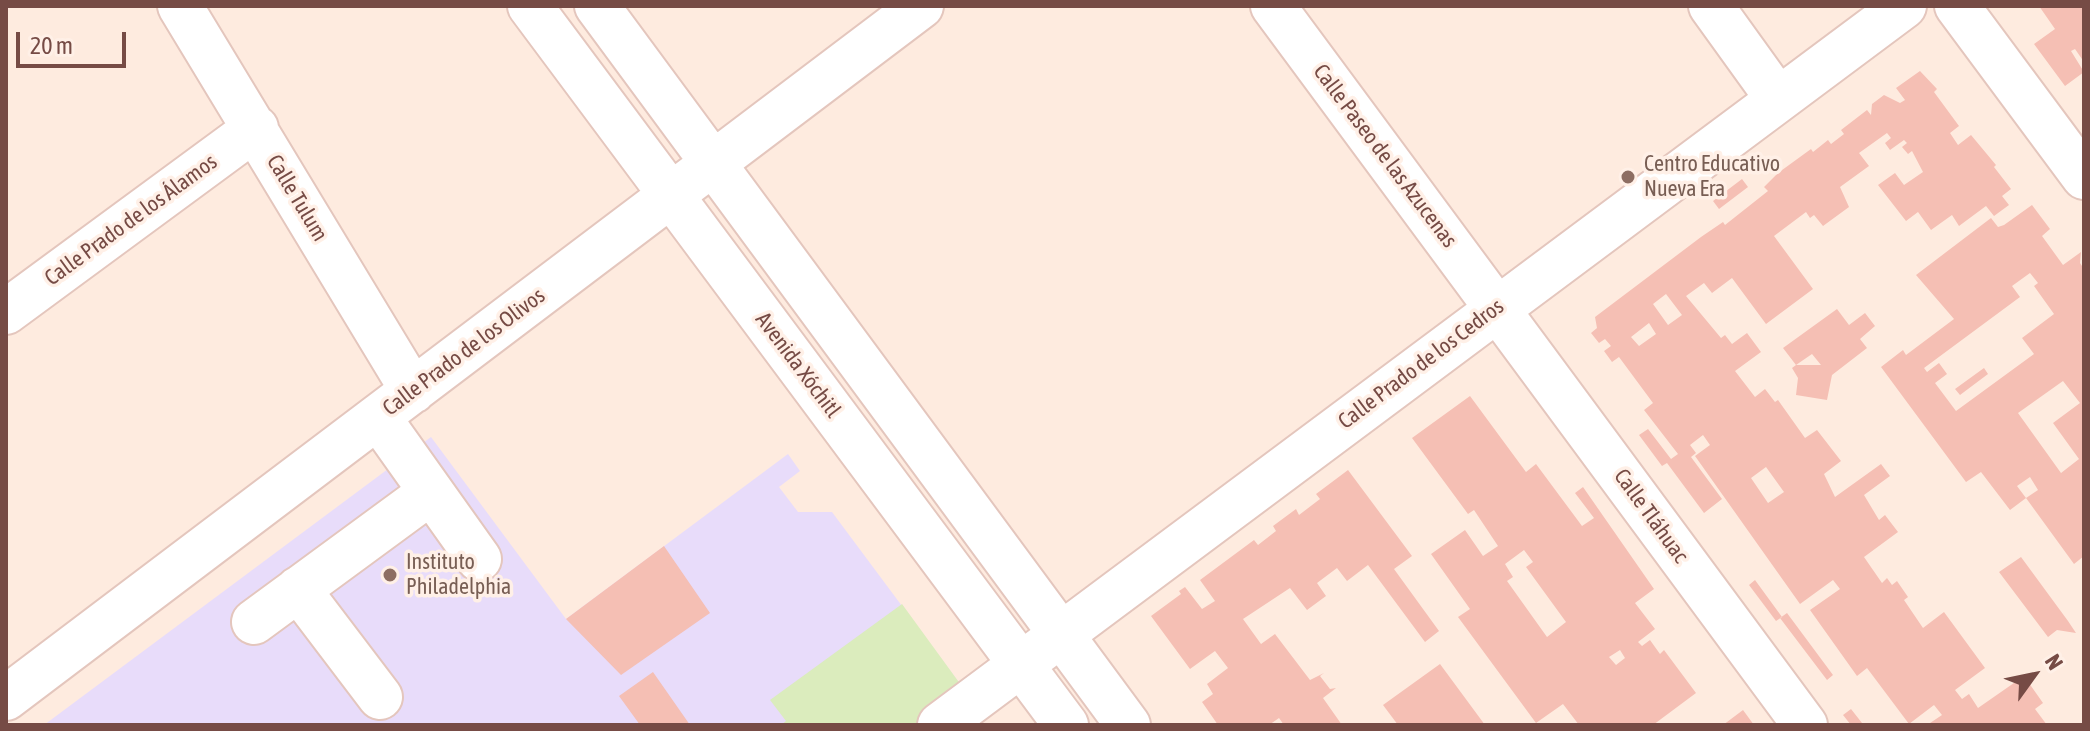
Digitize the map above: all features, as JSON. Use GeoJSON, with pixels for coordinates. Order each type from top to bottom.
{"type":"FeatureCollection","features":[{"type":"Feature","properties":{"kind":"street","name":"Calle Tulum"},"geometry":{"type":"LineString","coordinates":[[180,6],[413,391]]}},
{"type":"Feature","properties":{"kind":"street","name":"Avenida Xóchitl"},"geometry":{"type":"LineString","coordinates":[[530,6],[1024,664],[1066,725]]}},
{"type":"Feature","properties":{"kind":"street"},"geometry":{"type":"LineString","coordinates":[[597,6],[1128,725]]}},
{"type":"Feature","properties":{"kind":"street","name":"Calle Prado de los Olivos"},"geometry":{"type":"LineString","coordinates":[[6,698],[921,6]]}},
{"type":"Feature","properties":{"kind":"street","name":"Calle Paseo de las Azucenas"},"geometry":{"type":"LineString","coordinates":[[1273,6],[1497,307]]}},
{"type":"Feature","properties":{"kind":"street"},"geometry":{"type":"LineString","coordinates":[[1711,6],[1778,99]]}},
{"type":"Feature","properties":{"kind":"street","name":"Calle Prado de los Cedros"},"geometry":{"type":"LineString","coordinates":[[940,725],[1904,6]]}},
{"type":"Feature","properties":{"kind":"street"},"geometry":{"type":"LineString","coordinates":[[1957,6],[2084,177]]}},
{"type":"Feature","properties":{"kind":"street","name":"Calle Prado de los Álamos"},"geometry":{"type":"LineString","coordinates":[[6,312],[256,128]]}},
{"type":"Feature","properties":{"kind":"street","name":"Calle Tláhuac"},"geometry":{"type":"LineString","coordinates":[[1497,307],[1805,725]]}},
{"type":"Feature","properties":{"kind":"street"},"geometry":{"type":"LineString","coordinates":[[378,417],[479,559]]}},
{"type":"Feature","properties":{"kind":"street"},"geometry":{"type":"LineString","coordinates":[[254,622],[431,492]]}},
{"type":"Feature","properties":{"kind":"street"},"geometry":{"type":"LineString","coordinates":[[298,589],[380,697]]}},
{"type":"Feature","properties":{"kind":"shaded area","name":"Instituto Philadelphia"},"geometry":{"type":"Polygon","coordinates":[[[431,437],[566,619],[788,454],[800,471],[779,487],[798,512],[832,512],[969,696],[929,725],[44,725],[431,437]]]}},
{"type":"Feature","properties":{"kind":"green space"},"geometry":{"type":"Polygon","coordinates":[[[902,604],[969,696],[929,725],[781,725],[786,721],[770,700],[902,604]]]}},
{"type":"Feature","properties":{"kind":"building"},"geometry":{"type":"Polygon","coordinates":[[[2039,6],[2084,6],[2084,62],[2075,49],[2071,51],[2084,72],[2065,86],[2034,44],[2055,29],[2039,6]]]}},
{"type":"Feature","properties":{"kind":"building"},"geometry":{"type":"Polygon","coordinates":[[[1920,71],[1937,89],[1934,92],[1959,126],[1950,133],[1958,145],[1971,135],[1996,165],[1994,167],[2011,189],[2002,196],[2009,205],[1994,216],[1986,206],[1959,226],[1952,215],[1931,230],[1918,212],[1906,221],[1878,185],[1895,173],[1904,185],[1923,172],[1912,151],[1908,154],[1902,147],[1907,143],[1904,140],[1890,150],[1885,143],[1891,138],[1887,133],[1859,153],[1869,166],[1840,187],[1849,207],[1823,226],[1814,215],[1810,218],[1806,212],[1774,236],[1813,289],[1766,324],[1732,278],[1712,293],[1704,283],[1686,296],[1721,338],[1725,335],[1732,344],[1747,333],[1761,352],[1735,371],[1755,397],[1765,389],[1775,402],[1778,400],[1805,438],[1817,430],[1841,461],[1824,474],[1835,497],[1881,464],[1890,476],[1864,495],[1879,520],[1885,515],[1898,532],[1864,557],[1882,583],[1887,578],[1892,585],[1897,581],[1908,597],[1904,600],[1923,628],[1944,612],[1985,668],[1955,690],[1962,699],[1969,694],[1978,708],[2024,676],[2043,703],[2035,709],[2047,725],[1927,725],[1942,715],[1934,705],[1909,724],[1867,668],[1857,676],[1810,610],[1840,589],[1833,580],[1800,604],[1695,456],[1710,445],[1703,435],[1690,445],[1696,453],[1691,457],[1722,499],[1704,513],[1667,463],[1662,466],[1639,435],[1648,429],[1671,459],[1678,454],[1644,410],[1653,403],[1619,357],[1612,362],[1604,351],[1611,346],[1605,339],[1599,343],[1591,333],[1597,328],[1595,317],[1701,237],[1723,222],[1725,225],[1768,191],[1764,187],[1778,173],[1811,149],[1813,152],[1828,140],[1831,144],[1844,134],[1841,130],[1867,110],[1871,115],[1872,104],[1884,95],[1900,103],[1905,100],[1896,88],[1920,71]],[[1666,294],[1653,304],[1668,325],[1682,315],[1666,294]],[[1649,323],[1631,337],[1639,346],[1656,334],[1649,323]],[[1766,467],[1751,478],[1768,503],[1784,492],[1766,467]]]}},
{"type":"Feature","properties":{"kind":"building"},"geometry":{"type":"Polygon","coordinates":[[[1742,179],[1748,187],[1719,209],[1713,201],[1742,179]]]}},
{"type":"Feature","properties":{"kind":"building"},"geometry":{"type":"Polygon","coordinates":[[[2032,205],[2050,229],[2042,236],[2063,265],[2081,252],[2080,263],[2084,269],[2084,556],[2074,564],[2026,498],[2010,510],[1981,472],[1966,482],[1881,367],[1903,350],[1906,355],[1954,319],[1916,275],[1991,218],[1998,227],[2032,205]],[[2030,273],[2012,286],[2020,297],[1924,368],[1927,372],[1939,363],[1947,374],[1935,383],[1956,411],[2034,354],[2022,338],[2054,314],[2034,286],[2038,283],[2030,273]],[[2063,381],[2018,413],[2061,473],[2079,459],[2053,423],[2080,403],[2063,381]],[[2030,477],[2017,486],[2026,498],[2038,490],[2030,477]]]}},
{"type":"Feature","properties":{"kind":"building"},"geometry":{"type":"Polygon","coordinates":[[[1837,309],[1849,325],[1865,313],[1875,326],[1860,339],[1867,348],[1832,375],[1827,400],[1796,395],[1798,378],[1792,368],[1796,365],[1783,348],[1837,309]],[[1812,354],[1796,365],[1821,365],[1812,354]]]}},
{"type":"Feature","properties":{"kind":"building"},"geometry":{"type":"Polygon","coordinates":[[[1984,368],[1988,374],[1960,395],[1955,389],[1984,368]]]}},
{"type":"Feature","properties":{"kind":"building"},"geometry":{"type":"Polygon","coordinates":[[[1470,396],[1526,472],[1536,464],[1582,526],[1594,518],[1575,493],[1583,487],[1654,589],[1635,603],[1655,629],[1638,642],[1642,646],[1650,640],[1660,654],[1664,650],[1696,693],[1653,725],[1579,725],[1563,704],[1536,723],[1458,617],[1470,609],[1431,554],[1465,530],[1483,556],[1498,546],[1474,510],[1468,514],[1412,438],[1470,396]],[[1524,550],[1505,564],[1513,577],[1507,581],[1547,637],[1566,622],[1526,567],[1533,562],[1524,550]],[[1620,650],[1609,657],[1616,665],[1625,658],[1620,650]]]}},
{"type":"Feature","properties":{"kind":"building"},"geometry":{"type":"Polygon","coordinates":[[[1348,470],[1412,556],[1394,569],[1439,631],[1425,642],[1368,565],[1347,581],[1337,568],[1317,583],[1326,596],[1307,610],[1290,588],[1243,619],[1261,644],[1275,634],[1310,680],[1324,673],[1320,676],[1330,689],[1336,688],[1323,698],[1342,725],[1284,725],[1279,718],[1269,725],[1218,725],[1202,702],[1213,694],[1207,684],[1228,668],[1215,651],[1190,669],[1151,616],[1181,594],[1179,591],[1185,587],[1202,609],[1215,601],[1200,580],[1254,540],[1258,545],[1276,531],[1273,526],[1296,509],[1299,515],[1320,499],[1316,494],[1348,470]]]}},
{"type":"Feature","properties":{"kind":"building"},"geometry":{"type":"Polygon","coordinates":[[[664,546],[710,613],[621,675],[566,619],[664,546]]]}},
{"type":"Feature","properties":{"kind":"building"},"geometry":{"type":"Polygon","coordinates":[[[2021,557],[2076,633],[2057,630],[2048,637],[1999,572],[2021,557]]]}},
{"type":"Feature","properties":{"kind":"building"},"geometry":{"type":"Polygon","coordinates":[[[1755,580],[1782,617],[1776,621],[1749,585],[1755,580]]]}},
{"type":"Feature","properties":{"kind":"building"},"geometry":{"type":"Polygon","coordinates":[[[1787,613],[1833,675],[1827,680],[1780,618],[1787,613]]]}},
{"type":"Feature","properties":{"kind":"building"},"geometry":{"type":"Polygon","coordinates":[[[1440,664],[1485,725],[1398,725],[1383,705],[1440,664]]]}},
{"type":"Feature","properties":{"kind":"building"},"geometry":{"type":"Polygon","coordinates":[[[653,672],[690,725],[640,725],[619,696],[653,672]]]}},
{"type":"Feature","properties":{"kind":"building"},"geometry":{"type":"Polygon","coordinates":[[[1851,709],[1862,723],[1859,725],[1851,725],[1843,715],[1851,709]]]}},
{"type":"Feature","properties":{"kind":"building"},"geometry":{"type":"Polygon","coordinates":[[[1743,710],[1754,725],[1723,725],[1743,710]]]}},
{"type":"Feature","properties":{"kind":"place","name":"Centro Educativo Nueva Era"},"geometry":{"type":"Point","coordinates":[1628,177]}},
{"type":"Feature","properties":{"kind":"place","name":"Instituto Philadelphia"},"geometry":{"type":"Point","coordinates":[390,575]}}]}
